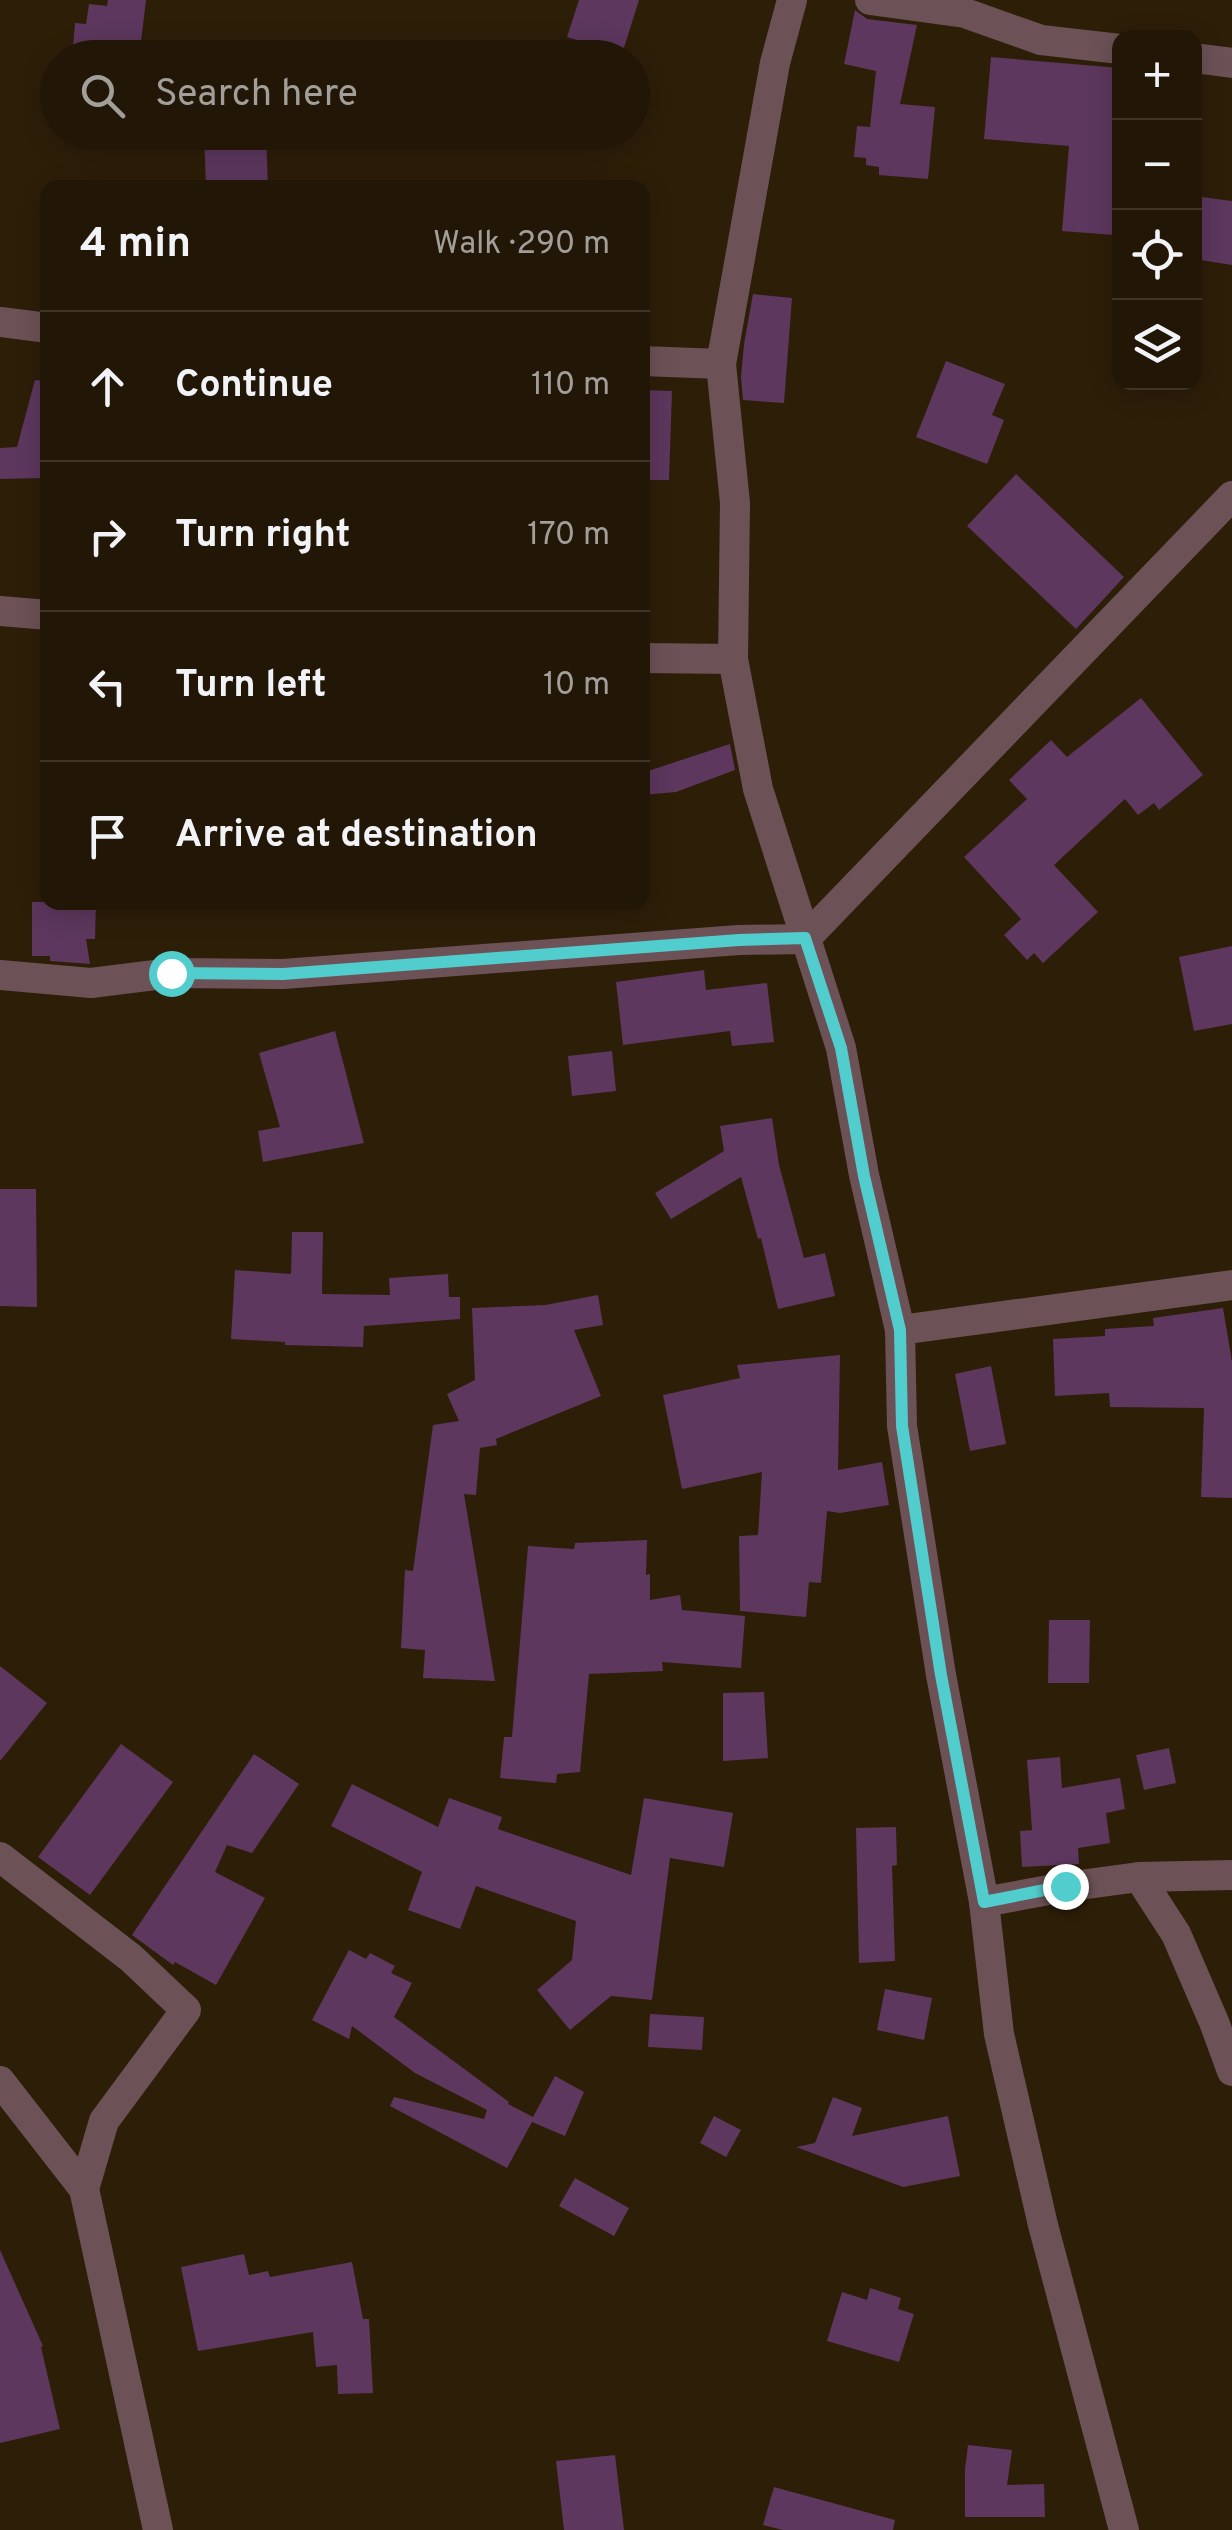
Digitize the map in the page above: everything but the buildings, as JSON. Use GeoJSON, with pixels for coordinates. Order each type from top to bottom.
{"type":"FeatureCollection","features":[{"type":"Feature","properties":{"kind":"street"},"geometry":{"type":"LineString","coordinates":[[792,0],[776,63],[721,364],[735,503],[733,659],[758,789],[841,1048],[864,1176],[900,1330],[902,1426],[941,1675],[984,1902],[999,2034],[1043,2225],[1124,2530]]}},
{"type":"Feature","properties":{"kind":"street"},"geometry":{"type":"LineString","coordinates":[[870,0],[965,13],[1041,40],[1112,48]]}},
{"type":"Feature","properties":{"kind":"street"},"geometry":{"type":"LineString","coordinates":[[1202,59],[1232,63]]}},
{"type":"Feature","properties":{"kind":"street"},"geometry":{"type":"LineString","coordinates":[[0,322],[40,327]]}},
{"type":"Feature","properties":{"kind":"street"},"geometry":{"type":"LineString","coordinates":[[650,362],[721,364]]}},
{"type":"Feature","properties":{"kind":"street"},"geometry":{"type":"LineString","coordinates":[[0,975],[92,983],[171,973],[283,974],[805,938],[1232,496]]}},
{"type":"Feature","properties":{"kind":"street"},"geometry":{"type":"LineString","coordinates":[[0,611],[40,614]]}},
{"type":"Feature","properties":{"kind":"street"},"geometry":{"type":"LineString","coordinates":[[650,658],[733,659]]}},
{"type":"Feature","properties":{"kind":"street"},"geometry":{"type":"LineString","coordinates":[[900,1330],[1232,1285]]}},
{"type":"Feature","properties":{"kind":"street"},"geometry":{"type":"LineString","coordinates":[[0,1856],[130,1958],[186,2010],[104,2121],[84,2189]]}},
{"type":"Feature","properties":{"kind":"street"},"geometry":{"type":"LineString","coordinates":[[984,1902],[1139,1877],[1232,1875]]}},
{"type":"Feature","properties":{"kind":"street"},"geometry":{"type":"LineString","coordinates":[[1139,1877],[1176,1934],[1232,2071]]}},
{"type":"Feature","properties":{"kind":"street"},"geometry":{"type":"LineString","coordinates":[[0,2081],[84,2189],[158,2530]]}},
{"type":"Feature","properties":{"kind":"route"},"geometry":{"type":"LineString","coordinates":[[171,973],[283,974],[805,938],[841,1048],[864,1176],[900,1330],[902,1426],[941,1675],[984,1902],[1065,1886]]}}]}
